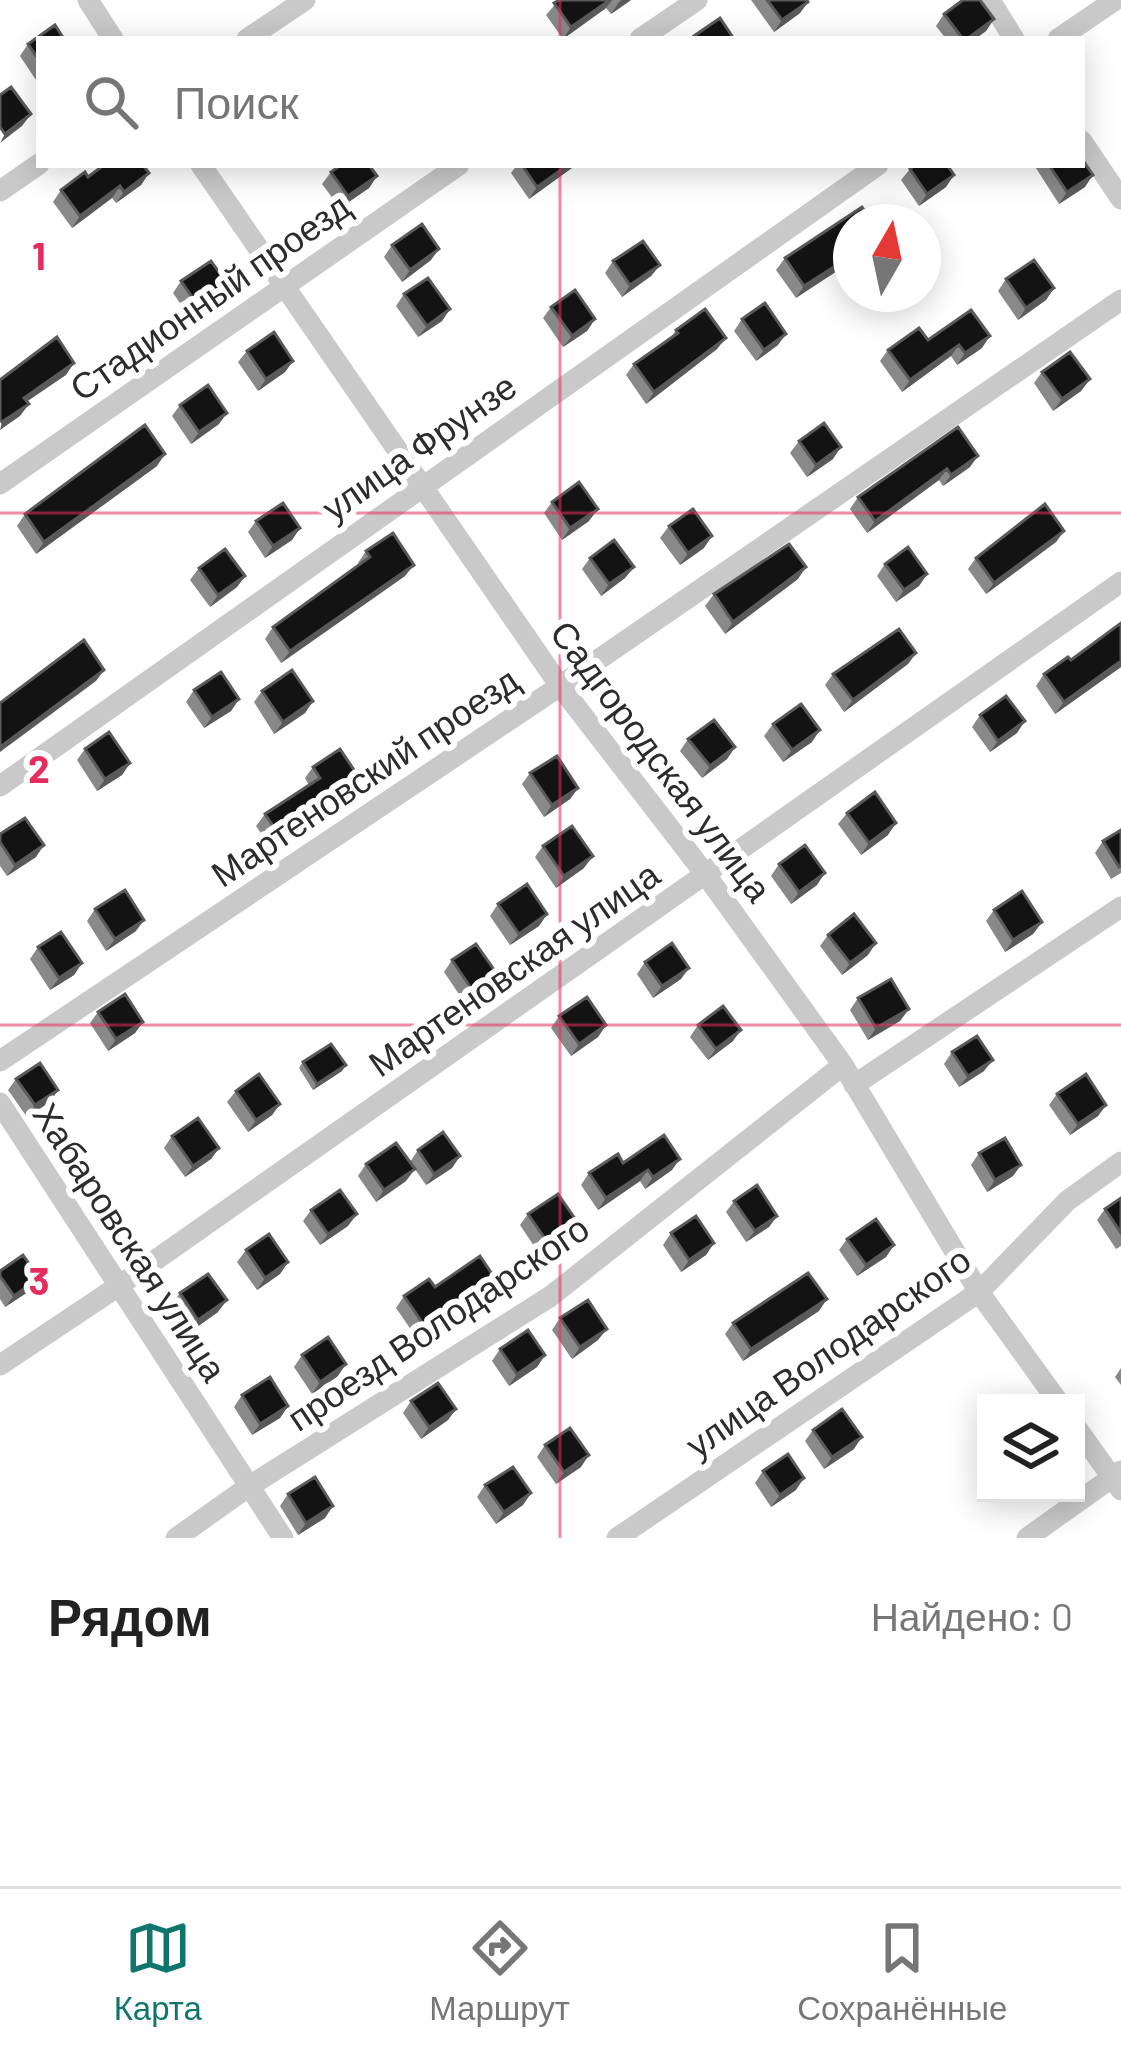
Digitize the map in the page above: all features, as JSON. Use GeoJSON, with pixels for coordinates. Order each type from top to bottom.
{"type":"FeatureCollection","features":[{"type":"Feature","properties":{"kind":"street"},"geometry":{"type":"LineString","coordinates":[[88,0],[111,36]]}},
{"type":"Feature","properties":{"kind":"street"},"geometry":{"type":"LineString","coordinates":[[251,36],[305,0]]}},
{"type":"Feature","properties":{"kind":"street"},"geometry":{"type":"LineString","coordinates":[[644,36],[697,0]]}},
{"type":"Feature","properties":{"kind":"street"},"geometry":{"type":"LineString","coordinates":[[990,0],[1012,36]]}},
{"type":"Feature","properties":{"kind":"street"},"geometry":{"type":"LineString","coordinates":[[1062,36],[1114,0]]}},
{"type":"Feature","properties":{"kind":"street"},"geometry":{"type":"LineString","coordinates":[[1085,145],[1121,199]]}},
{"type":"Feature","properties":{"kind":"street"},"geometry":{"type":"LineString","coordinates":[[0,191],[36,166]]}},
{"type":"Feature","properties":{"kind":"street","name":"Садгородская улица"},"geometry":{"type":"LineString","coordinates":[[203,168],[560,686],[706,875],[849,1075],[979,1292],[1053,1394]]}},
{"type":"Feature","properties":{"kind":"street","name":"Стадионный проезд"},"geometry":{"type":"LineString","coordinates":[[0,484],[455,168]]}},
{"type":"Feature","properties":{"kind":"street","name":"улица Фрунзе"},"geometry":{"type":"LineString","coordinates":[[0,785],[874,168]]}},
{"type":"Feature","properties":{"kind":"street","name":"Мартеновский проезд"},"geometry":{"type":"LineString","coordinates":[[0,1061],[560,686],[1121,300]]}},
{"type":"Feature","properties":{"kind":"street","name":"Мартеновская улица"},"geometry":{"type":"LineString","coordinates":[[0,1365],[1121,582]]}},
{"type":"Feature","properties":{"kind":"street","name":"проезд Володарского"},"geometry":{"type":"LineString","coordinates":[[176,1538],[248,1487],[551,1296],[849,1075],[1121,907]]}},
{"type":"Feature","properties":{"kind":"street","name":"Хабаровская улица"},"geometry":{"type":"LineString","coordinates":[[0,1102],[284,1538]]}},
{"type":"Feature","properties":{"kind":"street","name":"улица Володарского"},"geometry":{"type":"LineString","coordinates":[[617,1538],[979,1292],[1067,1201],[1121,1162]]}},
{"type":"Feature","properties":{"kind":"street"},"geometry":{"type":"LineString","coordinates":[[1027,1538],[1118,1479],[1085,1437]]}},
{"type":"Feature","properties":{"kind":"building"},"geometry":{"type":"Polygon","coordinates":[[[610,0],[571,27],[554,3],[610,0]]]}},
{"type":"Feature","properties":{"kind":"building"},"geometry":{"type":"Polygon","coordinates":[[[767,0],[807,0],[808,2],[782,20],[767,0]]]}},
{"type":"Feature","properties":{"kind":"building"},"geometry":{"type":"Polygon","coordinates":[[[963,0],[980,0],[994,19],[971,36],[961,36],[944,14],[963,0]]]}},
{"type":"Feature","properties":{"kind":"building"},"geometry":{"type":"Polygon","coordinates":[[[720,18],[732,36],[694,36],[720,18]]]}},
{"type":"Feature","properties":{"kind":"building"},"geometry":{"type":"Polygon","coordinates":[[[55,25],[62,36],[39,36],[55,25]]]}},
{"type":"Feature","properties":{"kind":"building"},"geometry":{"type":"Polygon","coordinates":[[[11,87],[31,114],[5,134],[0,127],[0,95],[11,87]]]}},
{"type":"Feature","properties":{"kind":"building"},"geometry":{"type":"Polygon","coordinates":[[[1085,163],[1093,175],[1067,192],[1051,168],[1085,168],[1085,163]]]}},
{"type":"Feature","properties":{"kind":"building"},"geometry":{"type":"Polygon","coordinates":[[[100,168],[145,168],[149,173],[124,192],[120,186],[80,216],[61,190],[85,172],[88,177],[100,168]]]}},
{"type":"Feature","properties":{"kind":"building"},"geometry":{"type":"Polygon","coordinates":[[[371,168],[377,176],[348,196],[331,172],[371,168]]]}},
{"type":"Feature","properties":{"kind":"building"},"geometry":{"type":"Polygon","coordinates":[[[524,168],[564,168],[537,187],[524,168]]]}},
{"type":"Feature","properties":{"kind":"building"},"geometry":{"type":"Polygon","coordinates":[[[949,168],[954,175],[927,194],[910,169],[949,168]]]}},
{"type":"Feature","properties":{"kind":"building"},"geometry":{"type":"Polygon","coordinates":[[[422,224],[439,249],[410,270],[392,245],[422,224]]]}},
{"type":"Feature","properties":{"kind":"building"},"geometry":{"type":"Polygon","coordinates":[[[833,226],[833,267],[804,286],[785,258],[833,226]]]}},
{"type":"Feature","properties":{"kind":"building"},"geometry":{"type":"Polygon","coordinates":[[[643,241],[660,265],[630,285],[613,261],[643,241]]]}},
{"type":"Feature","properties":{"kind":"building"},"geometry":{"type":"Polygon","coordinates":[[[1034,260],[1054,288],[1026,308],[1006,279],[1034,260]]]}},
{"type":"Feature","properties":{"kind":"building"},"geometry":{"type":"Polygon","coordinates":[[[211,261],[231,289],[201,310],[181,281],[211,261]]]}},
{"type":"Feature","properties":{"kind":"building"},"geometry":{"type":"Polygon","coordinates":[[[428,278],[450,309],[427,326],[404,294],[428,278]]]}},
{"type":"Feature","properties":{"kind":"building"},"geometry":{"type":"Polygon","coordinates":[[[575,290],[595,319],[572,336],[551,307],[575,290]]]}},
{"type":"Feature","properties":{"kind":"building"},"geometry":{"type":"Polygon","coordinates":[[[765,303],[786,334],[764,350],[742,319],[765,303]]]}},
{"type":"Feature","properties":{"kind":"building"},"geometry":{"type":"Polygon","coordinates":[[[705,309],[726,338],[654,392],[634,364],[705,309]]]}},
{"type":"Feature","properties":{"kind":"building"},"geometry":{"type":"Polygon","coordinates":[[[971,310],[990,336],[965,353],[959,345],[910,380],[888,350],[919,328],[928,340],[971,310]]]}},
{"type":"Feature","properties":{"kind":"building"},"geometry":{"type":"Polygon","coordinates":[[[274,332],[293,361],[266,379],[247,351],[274,332]]]}},
{"type":"Feature","properties":{"kind":"building"},"geometry":{"type":"Polygon","coordinates":[[[57,337],[74,363],[24,398],[29,404],[2,422],[0,380],[57,337]]]}},
{"type":"Feature","properties":{"kind":"building"},"geometry":{"type":"Polygon","coordinates":[[[1070,352],[1090,379],[1062,399],[1042,372],[1070,352]]]}},
{"type":"Feature","properties":{"kind":"building"},"geometry":{"type":"Polygon","coordinates":[[[208,385],[227,413],[199,432],[180,405],[208,385]]]}},
{"type":"Feature","properties":{"kind":"building"},"geometry":{"type":"Polygon","coordinates":[[[824,423],[841,447],[816,465],[799,441],[824,423]]]}},
{"type":"Feature","properties":{"kind":"building"},"geometry":{"type":"Polygon","coordinates":[[[145,425],[165,454],[44,542],[25,514],[145,425]]]}},
{"type":"Feature","properties":{"kind":"building"},"geometry":{"type":"Polygon","coordinates":[[[958,427],[978,456],[951,475],[947,469],[875,521],[858,497],[958,427]]]}},
{"type":"Feature","properties":{"kind":"building"},"geometry":{"type":"Polygon","coordinates":[[[579,482],[598,509],[570,528],[552,502],[579,482]]]}},
{"type":"Feature","properties":{"kind":"building"},"geometry":{"type":"Polygon","coordinates":[[[283,503],[300,528],[273,546],[256,521],[283,503]]]}},
{"type":"Feature","properties":{"kind":"building"},"geometry":{"type":"Polygon","coordinates":[[[1045,504],[1064,531],[994,583],[976,558],[1045,504]]]}},
{"type":"Feature","properties":{"kind":"building"},"geometry":{"type":"Polygon","coordinates":[[[693,509],[712,536],[688,553],[669,526],[693,509]]]}},
{"type":"Feature","properties":{"kind":"building"},"geometry":{"type":"Polygon","coordinates":[[[393,533],[414,565],[290,651],[273,627],[370,557],[366,551],[393,533]]]}},
{"type":"Feature","properties":{"kind":"building"},"geometry":{"type":"Polygon","coordinates":[[[614,540],[634,567],[609,584],[590,558],[614,540]]]}},
{"type":"Feature","properties":{"kind":"building"},"geometry":{"type":"Polygon","coordinates":[[[789,544],[806,567],[733,622],[714,594],[789,544]]]}},
{"type":"Feature","properties":{"kind":"building"},"geometry":{"type":"Polygon","coordinates":[[[908,547],[927,574],[904,590],[885,564],[908,547]]]}},
{"type":"Feature","properties":{"kind":"building"},"geometry":{"type":"Polygon","coordinates":[[[225,549],[245,576],[218,595],[199,568],[225,549]]]}},
{"type":"Feature","properties":{"kind":"building"},"geometry":{"type":"Polygon","coordinates":[[[1121,623],[1121,661],[1064,702],[1044,674],[1121,623]]]}},
{"type":"Feature","properties":{"kind":"building"},"geometry":{"type":"Polygon","coordinates":[[[899,629],[916,653],[853,700],[833,674],[899,629]]]}},
{"type":"Feature","properties":{"kind":"building"},"geometry":{"type":"Polygon","coordinates":[[[84,640],[104,670],[0,747],[0,703],[84,640]]]}},
{"type":"Feature","properties":{"kind":"building"},"geometry":{"type":"Polygon","coordinates":[[[292,670],[313,701],[283,722],[262,691],[292,670]]]}},
{"type":"Feature","properties":{"kind":"building"},"geometry":{"type":"Polygon","coordinates":[[[221,672],[239,699],[212,717],[194,690],[221,672]]]}},
{"type":"Feature","properties":{"kind":"building"},"geometry":{"type":"Polygon","coordinates":[[[1006,696],[1025,721],[998,741],[980,715],[1006,696]]]}},
{"type":"Feature","properties":{"kind":"building"},"geometry":{"type":"Polygon","coordinates":[[[801,704],[820,730],[792,750],[773,724],[801,704]]]}},
{"type":"Feature","properties":{"kind":"building"},"geometry":{"type":"Polygon","coordinates":[[[714,720],[735,747],[710,766],[688,739],[714,720]]]}},
{"type":"Feature","properties":{"kind":"building"},"geometry":{"type":"Polygon","coordinates":[[[109,732],[130,763],[105,779],[85,749],[109,732]]]}},
{"type":"Feature","properties":{"kind":"building"},"geometry":{"type":"Polygon","coordinates":[[[340,749],[358,776],[308,809],[314,818],[282,839],[265,814],[320,778],[313,767],[340,749]]]}},
{"type":"Feature","properties":{"kind":"building"},"geometry":{"type":"Polygon","coordinates":[[[557,756],[578,788],[552,805],[530,773],[557,756]]]}},
{"type":"Feature","properties":{"kind":"building"},"geometry":{"type":"Polygon","coordinates":[[[875,792],[896,823],[869,843],[847,813],[875,792]]]}},
{"type":"Feature","properties":{"kind":"building"},"geometry":{"type":"Polygon","coordinates":[[[25,818],[44,845],[15,865],[0,834],[25,818]]]}},
{"type":"Feature","properties":{"kind":"building"},"geometry":{"type":"Polygon","coordinates":[[[572,826],[593,856],[564,876],[543,846],[572,826]]]}},
{"type":"Feature","properties":{"kind":"building"},"geometry":{"type":"Polygon","coordinates":[[[1121,830],[1121,866],[1119,867],[1103,841],[1121,830]]]}},
{"type":"Feature","properties":{"kind":"building"},"geometry":{"type":"Polygon","coordinates":[[[805,845],[825,873],[799,892],[779,864],[805,845]]]}},
{"type":"Feature","properties":{"kind":"building"},"geometry":{"type":"Polygon","coordinates":[[[527,884],[547,914],[519,934],[498,904],[527,884]]]}},
{"type":"Feature","properties":{"kind":"building"},"geometry":{"type":"Polygon","coordinates":[[[125,890],[144,920],[115,939],[95,909],[125,890]]]}},
{"type":"Feature","properties":{"kind":"building"},"geometry":{"type":"Polygon","coordinates":[[[1022,891],[1042,922],[1013,940],[994,910],[1022,891]]]}},
{"type":"Feature","properties":{"kind":"building"},"geometry":{"type":"Polygon","coordinates":[[[854,914],[876,943],[850,963],[828,935],[854,914]]]}},
{"type":"Feature","properties":{"kind":"building"},"geometry":{"type":"Polygon","coordinates":[[[61,932],[82,963],[59,978],[38,947],[61,932]]]}},
{"type":"Feature","properties":{"kind":"building"},"geometry":{"type":"Polygon","coordinates":[[[672,943],[689,968],[662,986],[645,962],[672,943]]]}},
{"type":"Feature","properties":{"kind":"building"},"geometry":{"type":"Polygon","coordinates":[[[476,944],[497,974],[473,991],[452,960],[476,944]]]}},
{"type":"Feature","properties":{"kind":"building"},"geometry":{"type":"Polygon","coordinates":[[[891,979],[909,1009],[876,1028],[858,998],[891,979]]]}},
{"type":"Feature","properties":{"kind":"building"},"geometry":{"type":"Polygon","coordinates":[[[125,994],[143,1022],[116,1039],[98,1012],[125,994]]]}},
{"type":"Feature","properties":{"kind":"building"},"geometry":{"type":"Polygon","coordinates":[[[587,997],[606,1025],[579,1044],[559,1016],[587,997]]]}},
{"type":"Feature","properties":{"kind":"building"},"geometry":{"type":"Polygon","coordinates":[[[723,1006],[741,1030],[716,1049],[698,1025],[723,1006]]]}},
{"type":"Feature","properties":{"kind":"building"},"geometry":{"type":"Polygon","coordinates":[[[977,1036],[993,1060],[968,1076],[952,1052],[977,1036]]]}},
{"type":"Feature","properties":{"kind":"building"},"geometry":{"type":"Polygon","coordinates":[[[331,1044],[346,1065],[317,1084],[303,1062],[331,1044]]]}},
{"type":"Feature","properties":{"kind":"building"},"geometry":{"type":"Polygon","coordinates":[[[40,1063],[58,1090],[35,1105],[16,1079],[40,1063]]]}},
{"type":"Feature","properties":{"kind":"building"},"geometry":{"type":"Polygon","coordinates":[[[259,1074],[280,1104],[256,1120],[236,1091],[259,1074]]]}},
{"type":"Feature","properties":{"kind":"building"},"geometry":{"type":"Polygon","coordinates":[[[1086,1074],[1106,1105],[1078,1124],[1057,1094],[1086,1074]]]}},
{"type":"Feature","properties":{"kind":"building"},"geometry":{"type":"Polygon","coordinates":[[[198,1118],[219,1148],[193,1166],[172,1136],[198,1118]]]}},
{"type":"Feature","properties":{"kind":"building"},"geometry":{"type":"Polygon","coordinates":[[[443,1132],[460,1156],[434,1174],[418,1150],[443,1132]]]}},
{"type":"Feature","properties":{"kind":"building"},"geometry":{"type":"Polygon","coordinates":[[[664,1135],[680,1159],[653,1177],[648,1170],[606,1198],[589,1173],[618,1154],[623,1163],[664,1135]]]}},
{"type":"Feature","properties":{"kind":"building"},"geometry":{"type":"Polygon","coordinates":[[[1005,1138],[1021,1165],[995,1180],[979,1153],[1005,1138]]]}},
{"type":"Feature","properties":{"kind":"building"},"geometry":{"type":"Polygon","coordinates":[[[396,1143],[415,1169],[384,1190],[366,1164],[396,1143]]]}},
{"type":"Feature","properties":{"kind":"building"},"geometry":{"type":"Polygon","coordinates":[[[757,1185],[777,1216],[755,1231],[734,1201],[757,1185]]]}},
{"type":"Feature","properties":{"kind":"building"},"geometry":{"type":"Polygon","coordinates":[[[340,1190],[357,1214],[328,1234],[311,1210],[340,1190]]]}},
{"type":"Feature","properties":{"kind":"building"},"geometry":{"type":"Polygon","coordinates":[[[558,1194],[578,1223],[548,1243],[528,1214],[558,1194]]]}},
{"type":"Feature","properties":{"kind":"building"},"geometry":{"type":"Polygon","coordinates":[[[1121,1198],[1121,1233],[1105,1209],[1121,1198]]]}},
{"type":"Feature","properties":{"kind":"building"},"geometry":{"type":"Polygon","coordinates":[[[696,1216],[714,1243],[689,1260],[671,1233],[696,1216]]]}},
{"type":"Feature","properties":{"kind":"building"},"geometry":{"type":"Polygon","coordinates":[[[876,1219],[894,1245],[866,1265],[847,1239],[876,1219]]]}},
{"type":"Feature","properties":{"kind":"building"},"geometry":{"type":"Polygon","coordinates":[[[269,1234],[288,1262],[265,1278],[246,1250],[269,1234]]]}},
{"type":"Feature","properties":{"kind":"building"},"geometry":{"type":"Polygon","coordinates":[[[23,1255],[39,1278],[14,1296],[0,1271],[23,1255]]]}},
{"type":"Feature","properties":{"kind":"building"},"geometry":{"type":"Polygon","coordinates":[[[480,1256],[498,1283],[472,1300],[468,1295],[424,1325],[404,1296],[429,1279],[435,1287],[480,1256]]]}},
{"type":"Feature","properties":{"kind":"building"},"geometry":{"type":"Polygon","coordinates":[[[808,1273],[827,1299],[751,1349],[733,1323],[808,1273]]]}},
{"type":"Feature","properties":{"kind":"building"},"geometry":{"type":"Polygon","coordinates":[[[208,1274],[227,1300],[198,1320],[180,1293],[208,1274]]]}},
{"type":"Feature","properties":{"kind":"building"},"geometry":{"type":"Polygon","coordinates":[[[588,1300],[607,1329],[580,1347],[560,1318],[588,1300]]]}},
{"type":"Feature","properties":{"kind":"building"},"geometry":{"type":"Polygon","coordinates":[[[528,1330],[545,1355],[517,1374],[500,1349],[528,1330]]]}},
{"type":"Feature","properties":{"kind":"building"},"geometry":{"type":"Polygon","coordinates":[[[328,1337],[346,1364],[320,1382],[302,1355],[328,1337]]]}},
{"type":"Feature","properties":{"kind":"building"},"geometry":{"type":"Polygon","coordinates":[[[270,1377],[288,1406],[260,1424],[242,1395],[270,1377]]]}},
{"type":"Feature","properties":{"kind":"building"},"geometry":{"type":"Polygon","coordinates":[[[438,1383],[456,1409],[429,1427],[411,1401],[438,1383]]]}},
{"type":"Feature","properties":{"kind":"building"},"geometry":{"type":"Polygon","coordinates":[[[842,1409],[862,1437],[832,1457],[813,1430],[842,1409]]]}},
{"type":"Feature","properties":{"kind":"building"},"geometry":{"type":"Polygon","coordinates":[[[570,1428],[589,1455],[564,1472],[545,1445],[570,1428]]]}},
{"type":"Feature","properties":{"kind":"building"},"geometry":{"type":"Polygon","coordinates":[[[788,1454],[804,1478],[780,1495],[763,1471],[788,1454]]]}},
{"type":"Feature","properties":{"kind":"building"},"geometry":{"type":"Polygon","coordinates":[[[513,1467],[531,1493],[504,1512],[485,1485],[513,1467]]]}},
{"type":"Feature","properties":{"kind":"building"},"geometry":{"type":"Polygon","coordinates":[[[315,1477],[333,1506],[306,1523],[288,1494],[315,1477]]]}}]}
